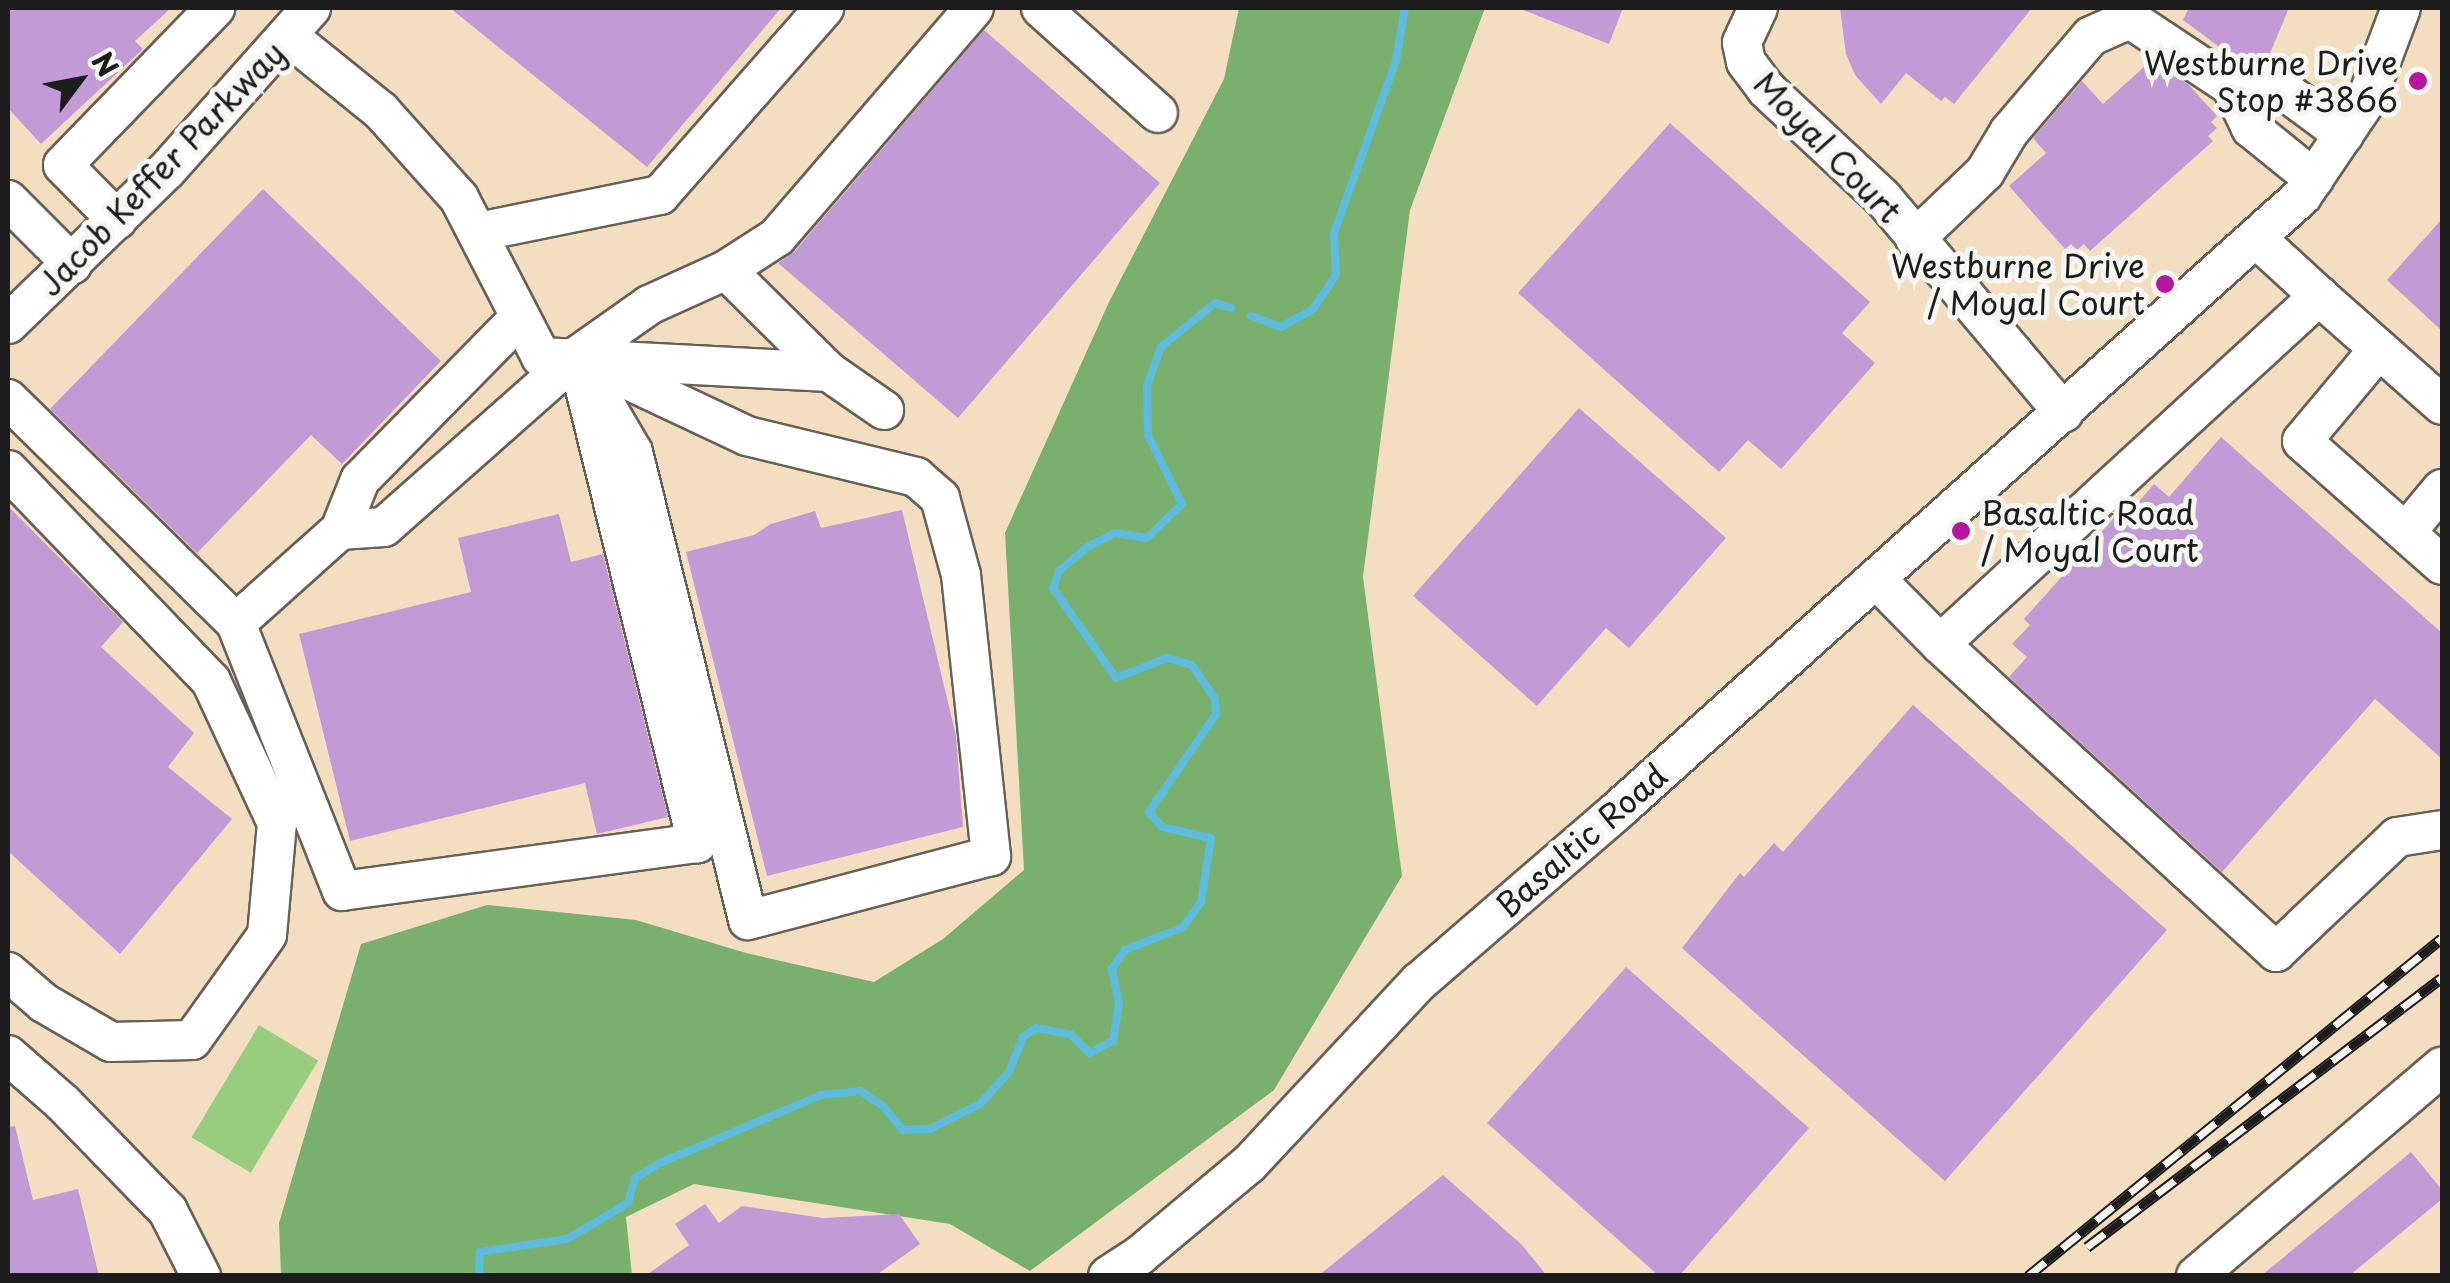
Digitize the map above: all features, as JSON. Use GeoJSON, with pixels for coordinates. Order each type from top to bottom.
{"type":"FeatureCollection","features":[{"type":"Feature","properties":{"kind":"street"},"geometry":{"type":"LineString","coordinates":[[117,220],[63,165],[216,8]]}},
{"type":"Feature","properties":{"kind":"street"},"geometry":{"type":"LineString","coordinates":[[478,232],[660,195],[824,8]]}},
{"type":"Feature","properties":{"kind":"street"},"geometry":{"type":"LineString","coordinates":[[340,530],[384,527],[577,356],[649,304],[726,270],[777,237],[974,8]]}},
{"type":"Feature","properties":{"kind":"street"},"geometry":{"type":"LineString","coordinates":[[1041,8],[1158,113]]}},
{"type":"Feature","properties":{"kind":"street","name":"Moyal Court"},"geometry":{"type":"LineString","coordinates":[[1758,8],[1742,43],[1746,62],[1766,89],[1882,197],[2064,413]]}},
{"type":"Feature","properties":{"kind":"street","name":"Basaltic Road"},"geometry":{"type":"LineString","coordinates":[[1108,1276],[1140,1255],[1249,1164],[1418,982],[2064,413],[2302,196],[2366,101],[2401,8]]}},
{"type":"Feature","properties":{"kind":"street"},"geometry":{"type":"LineString","coordinates":[[1915,239],[1986,172],[2009,132],[2091,36],[2132,13],[2231,86],[2252,128],[2314,179]]}},
{"type":"Feature","properties":{"kind":"street"},"geometry":{"type":"LineString","coordinates":[[300,22],[459,198],[541,356],[830,372]]}},
{"type":"Feature","properties":{"kind":"street","name":"Jacob Keffer Parkway"},"geometry":{"type":"LineString","coordinates":[[8,324],[117,220],[300,22]]}},
{"type":"Feature","properties":{"kind":"street"},"geometry":{"type":"LineString","coordinates":[[2231,86],[2270,80],[2344,135]]}},
{"type":"Feature","properties":{"kind":"street"},"geometry":{"type":"LineString","coordinates":[[8,200],[72,264]]}},
{"type":"Feature","properties":{"kind":"street"},"geometry":{"type":"LineString","coordinates":[[2256,238],[2442,405]]}},
{"type":"Feature","properties":{"kind":"street"},"geometry":{"type":"LineString","coordinates":[[726,270],[830,372],[884,410]]}},
{"type":"Feature","properties":{"kind":"street"},"geometry":{"type":"LineString","coordinates":[[1940,644],[2319,296]]}},
{"type":"Feature","properties":{"kind":"street"},"geometry":{"type":"LineString","coordinates":[[236,623],[340,530],[360,480],[519,318]]}},
{"type":"Feature","properties":{"kind":"street"},"geometry":{"type":"LineString","coordinates":[[2380,349],[2302,440],[2442,565]]}},
{"type":"Feature","properties":{"kind":"street"},"geometry":{"type":"LineString","coordinates":[[577,356],[748,436],[916,477],[940,498],[961,575],[990,856],[748,920],[633,452],[577,356]]}},
{"type":"Feature","properties":{"kind":"street"},"geometry":{"type":"LineString","coordinates":[[8,399],[236,623],[342,891],[697,843],[577,356]]}},
{"type":"Feature","properties":{"kind":"street"},"geometry":{"type":"LineString","coordinates":[[8,470],[212,681],[276,824],[267,935],[192,1040],[112,1042],[44,1004],[8,972]]}},
{"type":"Feature","properties":{"kind":"street"},"geometry":{"type":"LineString","coordinates":[[2406,532],[2442,489]]}},
{"type":"Feature","properties":{"kind":"street"},"geometry":{"type":"LineString","coordinates":[[1876,579],[1940,644],[2276,952],[2397,837],[2442,830]]}},
{"type":"Feature","properties":{"kind":"street"},"geometry":{"type":"LineString","coordinates":[[8,1055],[63,1103],[168,1211],[201,1276]]}},
{"type":"Feature","properties":{"kind":"street"},"geometry":{"type":"LineString","coordinates":[[2196,1276],[2442,1067]]}},
{"type":"Feature","properties":{"kind":"green space"},"geometry":{"type":"Polygon","coordinates":[[[1239,8],[1485,8],[1410,210],[1363,577],[1402,876],[1274,1090],[1030,1271],[950,1224],[694,1184],[626,1217],[632,1275],[281,1275],[279,1223],[361,944],[487,905],[636,920],[746,953],[874,982],[943,939],[1024,870],[1005,533],[1109,302],[1224,79],[1239,8]]]}},
{"type":"Feature","properties":{"kind":"green space"},"geometry":{"type":"Polygon","coordinates":[[[259,1025],[318,1061],[251,1173],[192,1137],[259,1025]]]}},
{"type":"Feature","properties":{"kind":"building"},"geometry":{"type":"Polygon","coordinates":[[[8,8],[171,8],[135,41],[143,49],[41,144],[8,108],[8,8]]]}},
{"type":"Feature","properties":{"kind":"building"},"geometry":{"type":"Polygon","coordinates":[[[450,8],[781,8],[647,167],[450,8]]]}},
{"type":"Feature","properties":{"kind":"building"},"geometry":{"type":"Polygon","coordinates":[[[1518,8],[1623,8],[1609,44],[1518,8]]]}},
{"type":"Feature","properties":{"kind":"building"},"geometry":{"type":"Polygon","coordinates":[[[1840,8],[2032,8],[1954,104],[1945,97],[1941,101],[1906,73],[1881,104],[1855,75],[1846,54],[1840,8]]]}},
{"type":"Feature","properties":{"kind":"building"},"geometry":{"type":"Polygon","coordinates":[[[2189,8],[2289,8],[2268,58],[2249,61],[2222,49],[2183,20],[2189,8]]]}},
{"type":"Feature","properties":{"kind":"building"},"geometry":{"type":"Polygon","coordinates":[[[984,30],[1160,183],[958,418],[778,263],[794,252],[984,30]]]}},
{"type":"Feature","properties":{"kind":"building"},"geometry":{"type":"Polygon","coordinates":[[[2158,64],[2189,85],[2217,116],[2211,122],[2217,128],[2208,136],[2213,141],[2090,251],[2084,244],[2077,250],[2071,244],[2065,249],[2009,186],[2046,153],[2033,138],[2082,81],[2103,104],[2145,66],[2158,64]]]}},
{"type":"Feature","properties":{"kind":"building"},"geometry":{"type":"Polygon","coordinates":[[[1670,123],[1870,302],[1842,333],[1875,363],[1781,469],[1748,440],[1719,472],[1518,293],[1670,123]]]}},
{"type":"Feature","properties":{"kind":"building"},"geometry":{"type":"Polygon","coordinates":[[[263,189],[441,361],[342,464],[311,435],[197,553],[50,409],[263,189]]]}},
{"type":"Feature","properties":{"kind":"building"},"geometry":{"type":"Polygon","coordinates":[[[2442,219],[2442,331],[2387,280],[2442,219]]]}},
{"type":"Feature","properties":{"kind":"building"},"geometry":{"type":"Polygon","coordinates":[[[1579,408],[1726,538],[1629,648],[1606,628],[1537,706],[1413,596],[1579,408]]]}},
{"type":"Feature","properties":{"kind":"building"},"geometry":{"type":"Polygon","coordinates":[[[2221,437],[2442,633],[2442,759],[2375,699],[2222,872],[2009,677],[2027,657],[2012,644],[2030,625],[2024,619],[2065,573],[2062,562],[2085,542],[2090,545],[2131,499],[2137,504],[2154,484],[2169,497],[2221,437]]]}},
{"type":"Feature","properties":{"kind":"building"},"geometry":{"type":"Polygon","coordinates":[[[8,506],[123,622],[101,647],[194,733],[168,767],[232,819],[120,954],[8,851],[8,506]]]}},
{"type":"Feature","properties":{"kind":"building"},"geometry":{"type":"Polygon","coordinates":[[[902,510],[956,736],[963,827],[767,876],[686,552],[754,535],[771,524],[815,511],[821,528],[902,510]]]}},
{"type":"Feature","properties":{"kind":"building"},"geometry":{"type":"Polygon","coordinates":[[[559,514],[571,562],[603,554],[668,817],[597,834],[585,783],[350,841],[299,634],[471,592],[458,538],[559,514]]]}},
{"type":"Feature","properties":{"kind":"building"},"geometry":{"type":"Polygon","coordinates":[[[1913,705],[2167,930],[1945,1181],[1682,948],[1740,873],[1744,877],[1774,843],[1783,852],[1913,705]]]}},
{"type":"Feature","properties":{"kind":"building"},"geometry":{"type":"Polygon","coordinates":[[[1626,967],[1809,1128],[1679,1276],[1659,1276],[1487,1123],[1626,967]]]}},
{"type":"Feature","properties":{"kind":"building"},"geometry":{"type":"Polygon","coordinates":[[[15,1126],[33,1200],[78,1189],[99,1276],[8,1276],[8,1127],[15,1126]]]}},
{"type":"Feature","properties":{"kind":"building"},"geometry":{"type":"Polygon","coordinates":[[[2411,1152],[2442,1190],[2442,1199],[2349,1276],[2261,1276],[2411,1152]]]}},
{"type":"Feature","properties":{"kind":"building"},"geometry":{"type":"Polygon","coordinates":[[[1443,1175],[1522,1245],[1547,1276],[1318,1276],[1443,1175]]]}},
{"type":"Feature","properties":{"kind":"building"},"geometry":{"type":"Polygon","coordinates":[[[705,1204],[719,1223],[742,1206],[823,1218],[899,1214],[920,1244],[875,1276],[645,1276],[689,1245],[675,1224],[705,1204]]]}},
{"type":"Feature","properties":{"kind":"waterway"},"geometry":{"type":"LineString","coordinates":[[1251,316],[1281,327],[1313,309],[1336,275],[1334,233],[1396,61],[1405,8]]}},
{"type":"Feature","properties":{"kind":"waterway"},"geometry":{"type":"LineString","coordinates":[[479,1276],[480,1252],[567,1239],[628,1203],[635,1178],[660,1163],[821,1095],[860,1091],[882,1105],[903,1130],[930,1129],[980,1104],[1009,1072],[1023,1037],[1036,1028],[1070,1034],[1090,1053],[1113,1041],[1119,1003],[1112,969],[1125,950],[1183,927],[1201,902],[1211,838],[1162,827],[1149,812],[1216,714],[1215,699],[1192,665],[1167,658],[1116,678],[1053,588],[1059,571],[1089,546],[1115,533],[1147,538],[1182,504],[1148,435],[1147,386],[1161,347],[1215,303],[1231,308]]}},
{"type":"Feature","properties":{"kind":"railway"},"geometry":{"type":"LineString","coordinates":[[2028,1276],[2442,938]]}},
{"type":"Feature","properties":{"kind":"railway"},"geometry":{"type":"LineString","coordinates":[[2087,1247],[2442,978]]}},
{"type":"Feature","properties":{"kind":"place","name":"Westburne Drive Stop #3866"},"geometry":{"type":"Point","coordinates":[2418,81]}},
{"type":"Feature","properties":{"kind":"place","name":"Westburne Drive / Moyal Court"},"geometry":{"type":"Point","coordinates":[2165,284]}},
{"type":"Feature","properties":{"kind":"place","name":"Basaltic Road / Moyal Court"},"geometry":{"type":"Point","coordinates":[1961,531]}}]}
